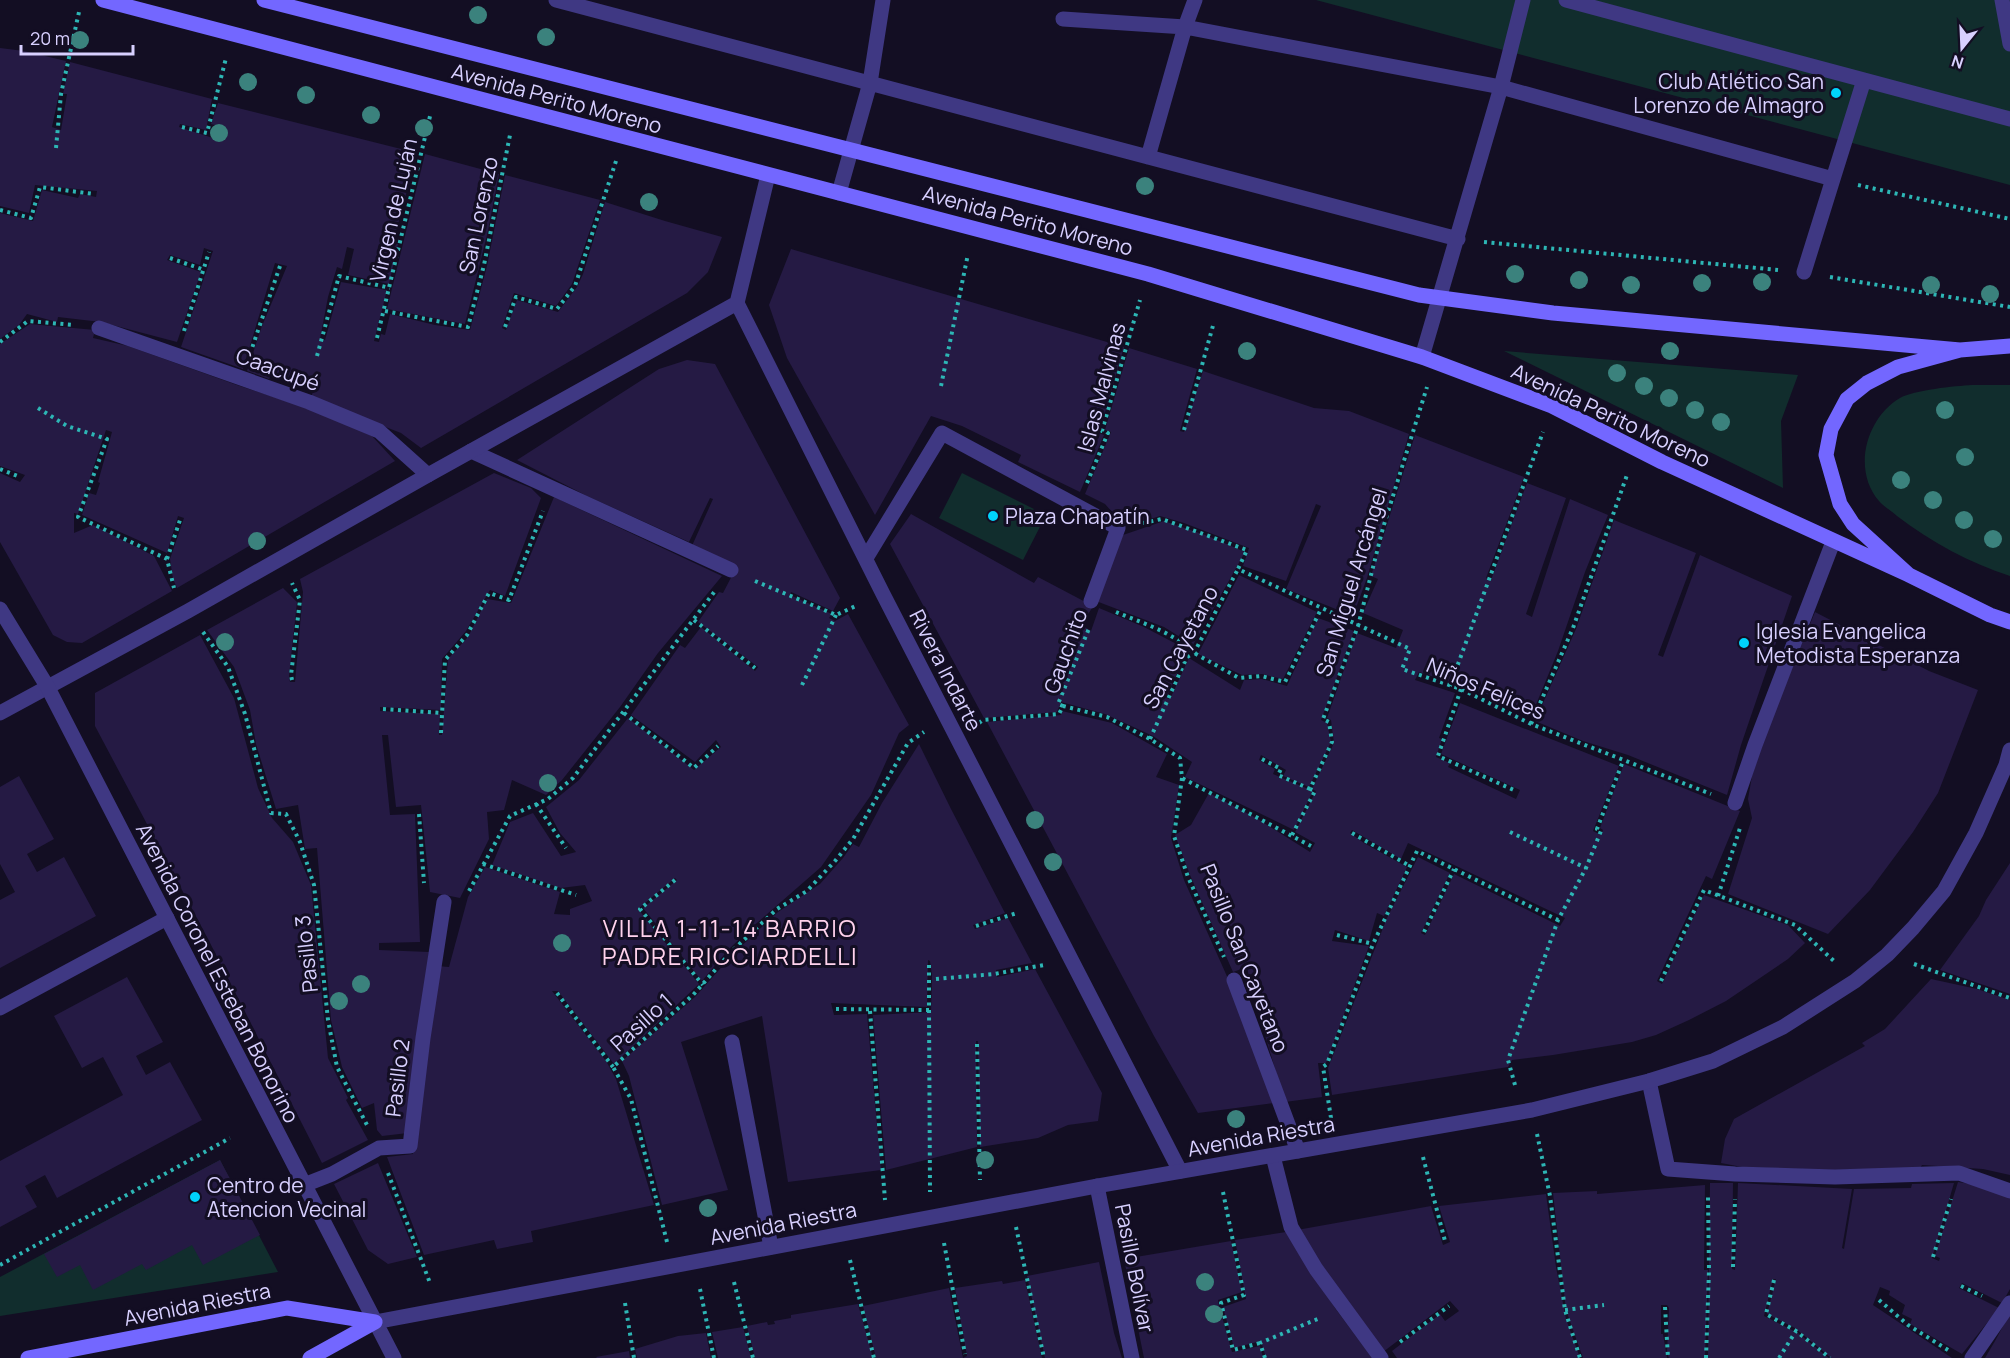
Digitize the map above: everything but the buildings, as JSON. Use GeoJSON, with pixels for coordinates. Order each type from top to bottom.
{"type":"FeatureCollection","features":[{"type":"Feature","properties":{"kind":"main road","name":"Avenida Perito Moreno"},"geometry":{"type":"LineString","coordinates":[[103,0],[1148,274],[1429,359],[1552,406],[1833,542],[1910,575]]}},
{"type":"Feature","properties":{"kind":"main road","name":"Avenida Perito Moreno"},"geometry":{"type":"LineString","coordinates":[[264,0],[852,148],[1233,249],[1391,288],[1440,298],[1565,315],[1960,350]]}},
{"type":"Feature","properties":{"kind":"main road"},"geometry":{"type":"LineString","coordinates":[[2010,346],[1960,350],[1898,367],[1867,383],[1847,399],[1831,429],[1826,455],[1840,504],[1853,524],[1910,575],[1990,615],[2010,622]]}},
{"type":"Feature","properties":{"kind":"main road","name":"Avenida Riestra"},"geometry":{"type":"LineString","coordinates":[[28,1358],[286,1308],[375,1322]]}},
{"type":"Feature","properties":{"kind":"main road","name":"Avenida Riestra"},"geometry":{"type":"LineString","coordinates":[[310,1358],[375,1322]]}},
{"type":"Feature","properties":{"kind":"street"},"geometry":{"type":"LineString","coordinates":[[556,0],[1458,239]]}},
{"type":"Feature","properties":{"kind":"street"},"geometry":{"type":"LineString","coordinates":[[839,193],[870,83],[883,0]]}},
{"type":"Feature","properties":{"kind":"street"},"geometry":{"type":"LineString","coordinates":[[1148,157],[1185,27],[1195,0]]}},
{"type":"Feature","properties":{"kind":"street"},"geometry":{"type":"LineString","coordinates":[[1429,359],[1440,298],[1501,87],[1523,0]]}},
{"type":"Feature","properties":{"kind":"street"},"geometry":{"type":"LineString","coordinates":[[1566,0],[2010,119]]}},
{"type":"Feature","properties":{"kind":"street"},"geometry":{"type":"LineString","coordinates":[[2002,0],[2010,44]]}},
{"type":"Feature","properties":{"kind":"street"},"geometry":{"type":"LineString","coordinates":[[1063,19],[1185,27],[1501,87],[1833,179]]}},
{"type":"Feature","properties":{"kind":"street"},"geometry":{"type":"LineString","coordinates":[[1804,272],[1864,80]]}},
{"type":"Feature","properties":{"kind":"street"},"geometry":{"type":"LineString","coordinates":[[0,713],[188,611],[428,474],[737,303],[768,175]]}},
{"type":"Feature","properties":{"kind":"street","name":"Rivera Indarte"},"geometry":{"type":"LineString","coordinates":[[737,303],[883,594],[1180,1171]]}},
{"type":"Feature","properties":{"kind":"street","name":"Caacupé"},"geometry":{"type":"LineString","coordinates":[[99,328],[309,402],[380,431],[428,474]]}},
{"type":"Feature","properties":{"kind":"street"},"geometry":{"type":"LineString","coordinates":[[866,558],[942,433],[1118,528],[1094,603]]}},
{"type":"Feature","properties":{"kind":"street"},"geometry":{"type":"LineString","coordinates":[[471,450],[731,570]]}},
{"type":"Feature","properties":{"kind":"street"},"geometry":{"type":"LineString","coordinates":[[1735,803],[1833,542]]}},
{"type":"Feature","properties":{"kind":"street","name":"Avenida Coronel Esteban Bonorino"},"geometry":{"type":"LineString","coordinates":[[0,609],[47,686],[394,1358]]}},
{"type":"Feature","properties":{"kind":"street","name":"Avenida Riestra"},"geometry":{"type":"LineString","coordinates":[[375,1322],[1097,1186],[1527,1111],[1649,1081],[1713,1061],[1783,1028],[1856,981],[1887,955],[1913,928],[1944,891],[1976,833],[2006,765],[2010,750]]}},
{"type":"Feature","properties":{"kind":"street","name":"Pasillo 2"},"geometry":{"type":"LineString","coordinates":[[304,1185],[332,1174],[379,1148],[410,1146],[423,1038],[444,902]]}},
{"type":"Feature","properties":{"kind":"street"},"geometry":{"type":"LineString","coordinates":[[0,1008],[167,918]]}},
{"type":"Feature","properties":{"kind":"street","name":"Pasillo San Cayetano"},"geometry":{"type":"LineString","coordinates":[[1234,980],[1298,1151]]}},
{"type":"Feature","properties":{"kind":"street"},"geometry":{"type":"LineString","coordinates":[[732,1042],[771,1247]]}},
{"type":"Feature","properties":{"kind":"street"},"geometry":{"type":"LineString","coordinates":[[1649,1081],[1668,1169],[1835,1177],[1959,1173],[2010,1191]]}},
{"type":"Feature","properties":{"kind":"street"},"geometry":{"type":"LineString","coordinates":[[1273,1156],[1291,1227],[1342,1307],[1381,1357]]}},
{"type":"Feature","properties":{"kind":"street","name":"Pasillo Bolívar"},"geometry":{"type":"LineString","coordinates":[[1097,1186],[1132,1358]]}},
{"type":"Feature","properties":{"kind":"street"},"geometry":{"type":"LineString","coordinates":[[1972,1358],[2010,1303]]}},
{"type":"Feature","properties":{"kind":"path"},"geometry":{"type":"LineString","coordinates":[[56,148],[61,94],[80,10]]}},
{"type":"Feature","properties":{"kind":"path"},"geometry":{"type":"LineString","coordinates":[[182,126],[207,133],[232,34]]}},
{"type":"Feature","properties":{"kind":"path","name":"Virgen de Luján"},"geometry":{"type":"LineString","coordinates":[[377,338],[436,88]]}},
{"type":"Feature","properties":{"kind":"path","name":"San Lorenzo"},"geometry":{"type":"LineString","coordinates":[[385,311],[468,327],[484,265],[516,109]]}},
{"type":"Feature","properties":{"kind":"path"},"geometry":{"type":"LineString","coordinates":[[505,327],[516,297],[557,309],[575,286],[624,137]]}},
{"type":"Feature","properties":{"kind":"path"},"geometry":{"type":"LineString","coordinates":[[1833,179],[2010,219]]}},
{"type":"Feature","properties":{"kind":"path"},"geometry":{"type":"LineString","coordinates":[[0,210],[32,218],[40,188],[94,194]]}},
{"type":"Feature","properties":{"kind":"path"},"geometry":{"type":"LineString","coordinates":[[941,386],[974,227]]}},
{"type":"Feature","properties":{"kind":"path"},"geometry":{"type":"LineString","coordinates":[[1458,239],[1804,272],[2010,308]]}},
{"type":"Feature","properties":{"kind":"path"},"geometry":{"type":"LineString","coordinates":[[176,355],[209,252]]}},
{"type":"Feature","properties":{"kind":"path"},"geometry":{"type":"LineString","coordinates":[[170,258],[204,270]]}},
{"type":"Feature","properties":{"kind":"path"},"geometry":{"type":"LineString","coordinates":[[242,378],[280,266]]}},
{"type":"Feature","properties":{"kind":"path","name":"Islas Malvinas"},"geometry":{"type":"LineString","coordinates":[[1077,506],[1108,433],[1102,431],[1148,274]]}},
{"type":"Feature","properties":{"kind":"path"},"geometry":{"type":"LineString","coordinates":[[317,356],[339,276],[390,288]]}},
{"type":"Feature","properties":{"kind":"path"},"geometry":{"type":"LineString","coordinates":[[1184,430],[1222,295]]}},
{"type":"Feature","properties":{"kind":"path"},"geometry":{"type":"LineString","coordinates":[[0,342],[28,321],[99,328]]}},
{"type":"Feature","properties":{"kind":"path","name":"San Miguel Arcángel"},"geometry":{"type":"LineString","coordinates":[[1292,835],[1315,791],[1310,789],[1332,742],[1329,722],[1323,719],[1358,626],[1429,359]]}},
{"type":"Feature","properties":{"kind":"path"},"geometry":{"type":"LineString","coordinates":[[1450,686],[1552,406]]}},
{"type":"Feature","properties":{"kind":"path"},"geometry":{"type":"LineString","coordinates":[[38,408],[67,426],[107,439],[78,518],[167,559]]}},
{"type":"Feature","properties":{"kind":"path"},"geometry":{"type":"LineString","coordinates":[[1531,724],[1573,628],[1636,448]]}},
{"type":"Feature","properties":{"kind":"path"},"geometry":{"type":"LineString","coordinates":[[0,469],[20,477]]}},
{"type":"Feature","properties":{"kind":"path"},"geometry":{"type":"LineString","coordinates":[[441,733],[445,660],[467,634],[489,593],[509,600],[551,488]]}},
{"type":"Feature","properties":{"kind":"path"},"geometry":{"type":"LineString","coordinates":[[1118,528],[1162,519],[1199,531],[1247,550],[1238,569]]}},
{"type":"Feature","properties":{"kind":"path"},"geometry":{"type":"LineString","coordinates":[[180,520],[167,559],[173,587],[188,611]]}},
{"type":"Feature","properties":{"kind":"path"},"geometry":{"type":"LineString","coordinates":[[281,558],[300,600],[292,680]]}},
{"type":"Feature","properties":{"kind":"path","name":"Niños Felices"},"geometry":{"type":"LineString","coordinates":[[1238,569],[1410,649],[1402,669],[1461,689],[1531,724],[1735,803]]}},
{"type":"Feature","properties":{"kind":"path","name":"San Cayetano"},"geometry":{"type":"LineString","coordinates":[[1150,739],[1187,657],[1194,653],[1238,569]]}},
{"type":"Feature","properties":{"kind":"path"},"geometry":{"type":"LineString","coordinates":[[418,814],[426,899],[462,904],[510,816],[548,799],[573,778],[731,570],[789,597],[792,596],[836,615]]}},
{"type":"Feature","properties":{"kind":"path"},"geometry":{"type":"LineString","coordinates":[[802,685],[836,615],[883,594]]}},
{"type":"Feature","properties":{"kind":"path"},"geometry":{"type":"LineString","coordinates":[[1094,603],[1162,632],[1239,678],[1261,676],[1285,682],[1321,609]]}},
{"type":"Feature","properties":{"kind":"path","name":"Gauchito"},"geometry":{"type":"LineString","coordinates":[[1063,706],[1058,704],[1090,628],[1094,603]]}},
{"type":"Feature","properties":{"kind":"path","name":"Pasillo 3"},"geometry":{"type":"LineString","coordinates":[[188,611],[228,667],[245,714],[271,813],[285,814],[300,842],[314,885],[328,1020],[337,1067],[379,1148],[440,1309]]}},
{"type":"Feature","properties":{"kind":"path"},"geometry":{"type":"LineString","coordinates":[[694,620],[755,668]]}},
{"type":"Feature","properties":{"kind":"path"},"geometry":{"type":"LineString","coordinates":[[1461,689],[1438,756],[1516,791]]}},
{"type":"Feature","properties":{"kind":"path"},"geometry":{"type":"LineString","coordinates":[[957,737],[983,720],[1059,714],[1063,706],[1107,717],[1150,739],[1180,758],[1182,778],[1311,846]]}},
{"type":"Feature","properties":{"kind":"path"},"geometry":{"type":"LineString","coordinates":[[383,709],[442,713]]}},
{"type":"Feature","properties":{"kind":"path"},"geometry":{"type":"LineString","coordinates":[[624,712],[694,768],[718,746]]}},
{"type":"Feature","properties":{"kind":"path","name":"Pasillo 1"},"geometry":{"type":"LineString","coordinates":[[672,1265],[631,1099],[613,1067],[703,985],[732,951],[769,916],[807,891],[853,839],[908,743],[947,717]]}},
{"type":"Feature","properties":{"kind":"path"},"geometry":{"type":"LineString","coordinates":[[1262,759],[1281,769],[1278,775],[1310,789]]}},
{"type":"Feature","properties":{"kind":"path"},"geometry":{"type":"LineString","coordinates":[[1580,1358],[1565,1310],[1550,1196],[1527,1111],[1508,1060],[1558,920],[1586,868],[1601,831],[1596,830],[1623,761]]}},
{"type":"Feature","properties":{"kind":"path","name":"Pasillo San Cayetano"},"geometry":{"type":"LineString","coordinates":[[1182,778],[1174,836],[1188,876],[1234,980]]}},
{"type":"Feature","properties":{"kind":"path"},"geometry":{"type":"LineString","coordinates":[[1718,896],[1746,808],[1735,803]]}},
{"type":"Feature","properties":{"kind":"path"},"geometry":{"type":"LineString","coordinates":[[536,804],[566,849]]}},
{"type":"Feature","properties":{"kind":"path"},"geometry":{"type":"LineString","coordinates":[[1352,832],[1410,866]]}},
{"type":"Feature","properties":{"kind":"path"},"geometry":{"type":"LineString","coordinates":[[1510,832],[1586,868]]}},
{"type":"Feature","properties":{"kind":"path"},"geometry":{"type":"LineString","coordinates":[[1335,1145],[1323,1067],[1327,1065],[1373,945],[1417,851],[1558,920]]}},
{"type":"Feature","properties":{"kind":"path"},"geometry":{"type":"LineString","coordinates":[[483,864],[576,895]]}},
{"type":"Feature","properties":{"kind":"path"},"geometry":{"type":"LineString","coordinates":[[1424,932],[1454,869]]}},
{"type":"Feature","properties":{"kind":"path"},"geometry":{"type":"LineString","coordinates":[[675,880],[640,909],[703,985]]}},
{"type":"Feature","properties":{"kind":"path"},"geometry":{"type":"LineString","coordinates":[[1661,981],[1704,890],[1795,925],[1856,981]]}},
{"type":"Feature","properties":{"kind":"path"},"geometry":{"type":"LineString","coordinates":[[976,926],[1043,904]]}},
{"type":"Feature","properties":{"kind":"path"},"geometry":{"type":"LineString","coordinates":[[1337,935],[1373,945]]}},
{"type":"Feature","properties":{"kind":"path"},"geometry":{"type":"LineString","coordinates":[[1887,955],[2010,998]]}},
{"type":"Feature","properties":{"kind":"path"},"geometry":{"type":"LineString","coordinates":[[936,979],[994,974],[1071,960]]}},
{"type":"Feature","properties":{"kind":"path"},"geometry":{"type":"LineString","coordinates":[[929,963],[934,1216],[965,1354]]}},
{"type":"Feature","properties":{"kind":"path"},"geometry":{"type":"LineString","coordinates":[[557,993],[613,1067]]}},
{"type":"Feature","properties":{"kind":"path"},"geometry":{"type":"LineString","coordinates":[[836,1010],[929,1010]]}},
{"type":"Feature","properties":{"kind":"path"},"geometry":{"type":"LineString","coordinates":[[870,1011],[887,1225]]}},
{"type":"Feature","properties":{"kind":"path"},"geometry":{"type":"LineString","coordinates":[[977,1044],[980,1208]]}},
{"type":"Feature","properties":{"kind":"path"},"geometry":{"type":"LineString","coordinates":[[1416,1130],[1445,1241]]}},
{"type":"Feature","properties":{"kind":"path"},"geometry":{"type":"LineString","coordinates":[[0,1265],[230,1138]]}},
{"type":"Feature","properties":{"kind":"path"},"geometry":{"type":"LineString","coordinates":[[1218,1165],[1244,1295],[1221,1303],[1233,1350],[1260,1343],[1342,1307]]}},
{"type":"Feature","properties":{"kind":"path"},"geometry":{"type":"LineString","coordinates":[[1706,1358],[1709,1270],[1707,1172]]}},
{"type":"Feature","properties":{"kind":"path"},"geometry":{"type":"LineString","coordinates":[[1934,1257],[1959,1173]]}},
{"type":"Feature","properties":{"kind":"path"},"geometry":{"type":"LineString","coordinates":[[1733,1267],[1735,1174]]}},
{"type":"Feature","properties":{"kind":"path"},"geometry":{"type":"LineString","coordinates":[[1010,1202],[1044,1358]]}},
{"type":"Feature","properties":{"kind":"path"},"geometry":{"type":"LineString","coordinates":[[844,1233],[874,1358]]}},
{"type":"Feature","properties":{"kind":"path"},"geometry":{"type":"LineString","coordinates":[[727,1255],[753,1358]]}},
{"type":"Feature","properties":{"kind":"path"},"geometry":{"type":"LineString","coordinates":[[694,1261],[714,1358]]}},
{"type":"Feature","properties":{"kind":"path"},"geometry":{"type":"LineString","coordinates":[[621,1275],[634,1358]]}},
{"type":"Feature","properties":{"kind":"path"},"geometry":{"type":"LineString","coordinates":[[1774,1281],[1766,1314],[1796,1331],[1830,1358]]}},
{"type":"Feature","properties":{"kind":"path"},"geometry":{"type":"LineString","coordinates":[[1879,1300],[1908,1325],[1953,1353]]}},
{"type":"Feature","properties":{"kind":"path"},"geometry":{"type":"LineString","coordinates":[[1565,1310],[1604,1305]]}},
{"type":"Feature","properties":{"kind":"path"},"geometry":{"type":"LineString","coordinates":[[1381,1357],[1449,1306]]}},
{"type":"Feature","properties":{"kind":"path"},"geometry":{"type":"LineString","coordinates":[[1665,1307],[1668,1358]]}},
{"type":"Feature","properties":{"kind":"path"},"geometry":{"type":"LineString","coordinates":[[1779,1358],[1796,1331]]}},
{"type":"Feature","properties":{"kind":"path"},"geometry":{"type":"LineString","coordinates":[[1260,1343],[1265,1358]]}},
{"type":"Feature","properties":{"kind":"green space","name":"Club Atlético San Lorenzo de Almagro"},"geometry":{"type":"Polygon","coordinates":[[[1316,0],[2010,0],[2010,185],[1316,0]]]}},
{"type":"Feature","properties":{"kind":"green space"},"geometry":{"type":"Polygon","coordinates":[[[1504,351],[1798,375],[1781,421],[1783,488],[1504,351]]]}},
{"type":"Feature","properties":{"kind":"green space"},"geometry":{"type":"Polygon","coordinates":[[[2010,385],[2010,576],[1966,558],[1910,526],[1879,501],[1866,475],[1865,460],[1871,431],[1888,407],[1906,395],[1945,387],[2010,385]]]}},
{"type":"Feature","properties":{"kind":"green space","name":"Plaza Chapatín"},"geometry":{"type":"Polygon","coordinates":[[[962,473],[1046,515],[1023,560],[939,518],[962,473]]]}},
{"type":"Feature","properties":{"kind":"green space"},"geometry":{"type":"Polygon","coordinates":[[[220,1160],[278,1272],[0,1316],[0,1277],[220,1160]]]}},
{"type":"Feature","properties":{"kind":"place","name":"Club Atlético San Lorenzo de Almagro"},"geometry":{"type":"Point","coordinates":[1836,93]}},
{"type":"Feature","properties":{"kind":"place","name":"Plaza Chapatín"},"geometry":{"type":"Point","coordinates":[993,516]}},
{"type":"Feature","properties":{"kind":"place","name":"Iglesia Evangelica Metodista Esperanza"},"geometry":{"type":"Point","coordinates":[1744,643]}},
{"type":"Feature","properties":{"kind":"place","name":"Centro de Atencion Vecinal"},"geometry":{"type":"Point","coordinates":[195,1197]}},
{"type":"Feature","properties":{"kind":"district","name":"VILLA 1-11-14 BARRIO PADRE RICCIARDELLI"},"geometry":{"type":"Point","coordinates":[730,941]}}]}
